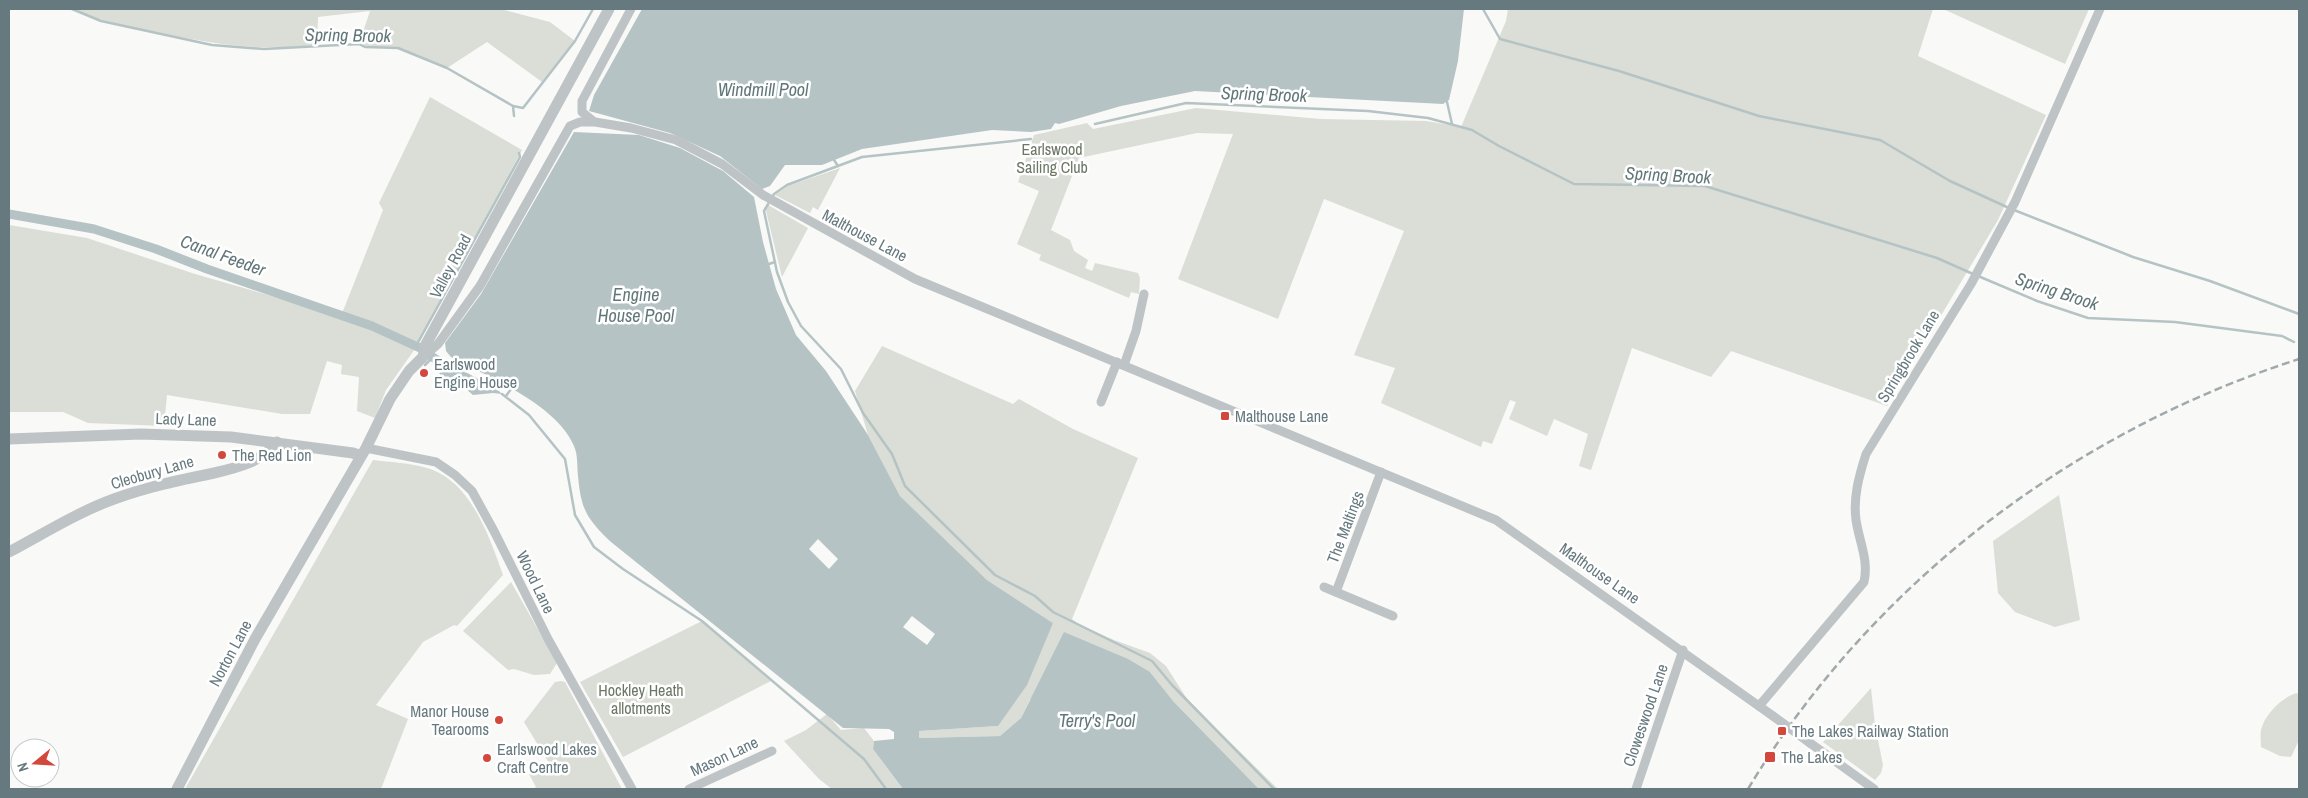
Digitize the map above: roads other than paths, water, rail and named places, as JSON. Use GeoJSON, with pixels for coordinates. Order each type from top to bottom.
{"type":"FeatureCollection","features":[{"type":"Feature","properties":{"kind":"street","name":"Valley Road"},"geometry":{"type":"LineString","coordinates":[[315,534],[363,452],[390,399],[409,371],[422,357],[425,346],[608,9]]}},
{"type":"Feature","properties":{"kind":"street"},"geometry":{"type":"LineString","coordinates":[[595,122],[582,112],[581,104],[631,9]]}},
{"type":"Feature","properties":{"kind":"street","name":"Springbrook Lane"},"geometry":{"type":"LineString","coordinates":[[1759,706],[1864,582],[1865,558],[1856,519],[1856,498],[1858,477],[1866,454],[1971,284],[2015,202],[2100,9]]}},
{"type":"Feature","properties":{"kind":"street","name":"Malthouse Lane"},"geometry":{"type":"LineString","coordinates":[[422,357],[438,344],[480,286],[564,134],[575,122],[595,122],[646,131],[676,140],[722,164],[773,202],[915,280],[1120,363],[1496,520],[1682,650],[1874,789]]}},
{"type":"Feature","properties":{"kind":"street"},"geometry":{"type":"LineString","coordinates":[[1101,402],[1136,332],[1144,294]]}},
{"type":"Feature","properties":{"kind":"street","name":"Lady Lane"},"geometry":{"type":"LineString","coordinates":[[9,439],[141,434],[231,437],[353,453],[363,452]]}},
{"type":"Feature","properties":{"kind":"street","name":"Cleobury Lane"},"geometry":{"type":"LineString","coordinates":[[9,552],[112,500],[158,484],[228,470],[262,457],[270,452],[277,442]]}},
{"type":"Feature","properties":{"kind":"street","name":"Wood Lane"},"geometry":{"type":"LineString","coordinates":[[363,452],[436,462],[455,475],[472,491],[548,639],[632,789]]}},
{"type":"Feature","properties":{"kind":"street","name":"The Maltings"},"geometry":{"type":"LineString","coordinates":[[1336,592],[1381,472]]}},
{"type":"Feature","properties":{"kind":"street","name":"Norton Lane"},"geometry":{"type":"LineString","coordinates":[[178,789],[255,639],[315,534]]}},
{"type":"Feature","properties":{"kind":"street"},"geometry":{"type":"LineString","coordinates":[[1324,587],[1392,616]]}},
{"type":"Feature","properties":{"kind":"street","name":"Cloweswood Lane"},"geometry":{"type":"LineString","coordinates":[[1636,789],[1682,650]]}},
{"type":"Feature","properties":{"kind":"street","name":"Mason Lane"},"geometry":{"type":"LineString","coordinates":[[689,789],[772,751]]}},
{"type":"Feature","properties":{"kind":"water","name":"Windmill Pool"},"geometry":{"type":"Polygon","coordinates":[[[642,9],[1464,9],[1458,61],[1449,100],[1443,104],[1195,91],[1121,106],[1059,124],[1055,123],[1051,129],[1031,132],[992,130],[862,149],[822,165],[785,165],[770,186],[762,189],[720,156],[670,133],[589,111],[594,95],[642,9]]]}},
{"type":"Feature","properties":{"kind":"water","name":"Engine House Pool"},"geometry":{"type":"Polygon","coordinates":[[[574,132],[639,135],[680,148],[723,171],[754,197],[763,242],[776,289],[796,335],[826,371],[868,435],[900,496],[987,580],[1053,623],[1027,685],[998,726],[919,731],[919,738],[1000,736],[1021,718],[1064,632],[1128,659],[1150,672],[1174,702],[1259,789],[903,789],[873,749],[874,741],[894,739],[894,732],[889,729],[843,728],[611,542],[596,527],[583,506],[574,446],[565,431],[553,417],[502,383],[451,357],[446,351],[445,343],[481,294],[574,132]],[[818,539],[809,549],[829,569],[838,559],[818,539]],[[912,616],[903,627],[927,645],[935,634],[912,616]]]}},
{"type":"Feature","properties":{"kind":"water"},"geometry":{"type":"Polygon","coordinates":[[[448,362],[502,394],[473,395],[466,389],[441,381],[439,370],[448,362]]]}},
{"type":"Feature","properties":{"kind":"waterway","name":"Spring Brook"},"geometry":{"type":"LineString","coordinates":[[72,9],[101,21],[212,45],[264,49],[359,44],[365,47],[398,48],[447,68],[513,106],[523,108],[575,41],[593,9]]}},
{"type":"Feature","properties":{"kind":"waterway"},"geometry":{"type":"LineString","coordinates":[[1483,9],[1500,39],[1619,71],[1759,116],[1880,140],[1950,181],[2009,208]]}},
{"type":"Feature","properties":{"kind":"waterway"},"geometry":{"type":"LineString","coordinates":[[1447,102],[1452,124]]}},
{"type":"Feature","properties":{"kind":"waterway","name":"Spring Brook"},"geometry":{"type":"LineString","coordinates":[[1095,124],[1186,103],[1368,111],[1428,118],[1472,130],[1499,146],[1574,184],[1705,186],[1937,258],[1973,274]]}},
{"type":"Feature","properties":{"kind":"waterway"},"geometry":{"type":"LineString","coordinates":[[513,106],[514,116]]}},
{"type":"Feature","properties":{"kind":"waterway"},"geometry":{"type":"LineString","coordinates":[[1031,139],[862,157],[787,185],[774,194],[764,211],[777,272],[788,302],[801,326],[841,369],[863,413],[892,454],[905,486],[995,575],[1035,596],[1053,612],[1152,661],[1172,685],[1274,789]]}},
{"type":"Feature","properties":{"kind":"waterway"},"geometry":{"type":"LineString","coordinates":[[416,346],[520,157],[519,153]]}},
{"type":"Feature","properties":{"kind":"waterway"},"geometry":{"type":"LineString","coordinates":[[834,160],[838,166]]}},
{"type":"Feature","properties":{"kind":"waterway"},"geometry":{"type":"LineString","coordinates":[[2014,210],[2133,257],[2210,281],[2299,314]]}},
{"type":"Feature","properties":{"kind":"waterway","name":"Canal Feeder"},"geometry":{"type":"LineString","coordinates":[[9,214],[94,229],[156,249],[207,269],[372,326],[420,348]]}},
{"type":"Feature","properties":{"kind":"waterway"},"geometry":{"type":"LineString","coordinates":[[769,264],[775,262]]}},
{"type":"Feature","properties":{"kind":"waterway","name":"Spring Brook"},"geometry":{"type":"LineString","coordinates":[[1978,276],[2037,301],[2088,318],[2175,322],[2282,336],[2294,342]]}},
{"type":"Feature","properties":{"kind":"waterway","name":"Canal Feeder"},"geometry":{"type":"LineString","coordinates":[[431,356],[443,364]]}},
{"type":"Feature","properties":{"kind":"waterway"},"geometry":{"type":"LineString","coordinates":[[425,365],[433,357]]}},
{"type":"Feature","properties":{"kind":"waterway"},"geometry":{"type":"LineString","coordinates":[[506,396],[511,389]]}},
{"type":"Feature","properties":{"kind":"waterway"},"geometry":{"type":"LineString","coordinates":[[502,394],[529,415],[565,459],[575,515],[594,547],[623,569],[702,621],[864,759],[886,789]]}},
{"type":"Feature","properties":{"kind":"railway"},"geometry":{"type":"LineString","coordinates":[[1748,789],[1798,715],[1854,646],[1917,582],[1984,524],[2057,473],[2134,428],[2215,390],[2299,359]]}},
{"type":"Feature","properties":{"kind":"place","name":"Earlswood Engine House"},"geometry":{"type":"Point","coordinates":[424,373]}},
{"type":"Feature","properties":{"kind":"place","name":"Malthouse Lane"},"geometry":{"type":"Point","coordinates":[1225,416]}},
{"type":"Feature","properties":{"kind":"place","name":"The Red Lion"},"geometry":{"type":"Point","coordinates":[222,455]}},
{"type":"Feature","properties":{"kind":"place","name":"Manor House Tearooms"},"geometry":{"type":"Point","coordinates":[499,720]}},
{"type":"Feature","properties":{"kind":"place","name":"The Lakes Railway Station"},"geometry":{"type":"Point","coordinates":[1782,731]}},
{"type":"Feature","properties":{"kind":"place","name":"The Lakes"},"geometry":{"type":"Point","coordinates":[1770,757]}},
{"type":"Feature","properties":{"kind":"place","name":"Earlswood Lakes Craft Centre"},"geometry":{"type":"Point","coordinates":[487,758]}},
{"type":"Feature","properties":{"kind":"park label","name":"Earlswood Sailing Club"},"geometry":{"type":"Point","coordinates":[1052,158]}},
{"type":"Feature","properties":{"kind":"park label","name":"Hockley Heath allotments"},"geometry":{"type":"Point","coordinates":[641,699]}},
{"type":"Feature","properties":{"kind":"water label","name":"Terry's Pool"},"geometry":{"type":"Point","coordinates":[1097,720]}}]}
